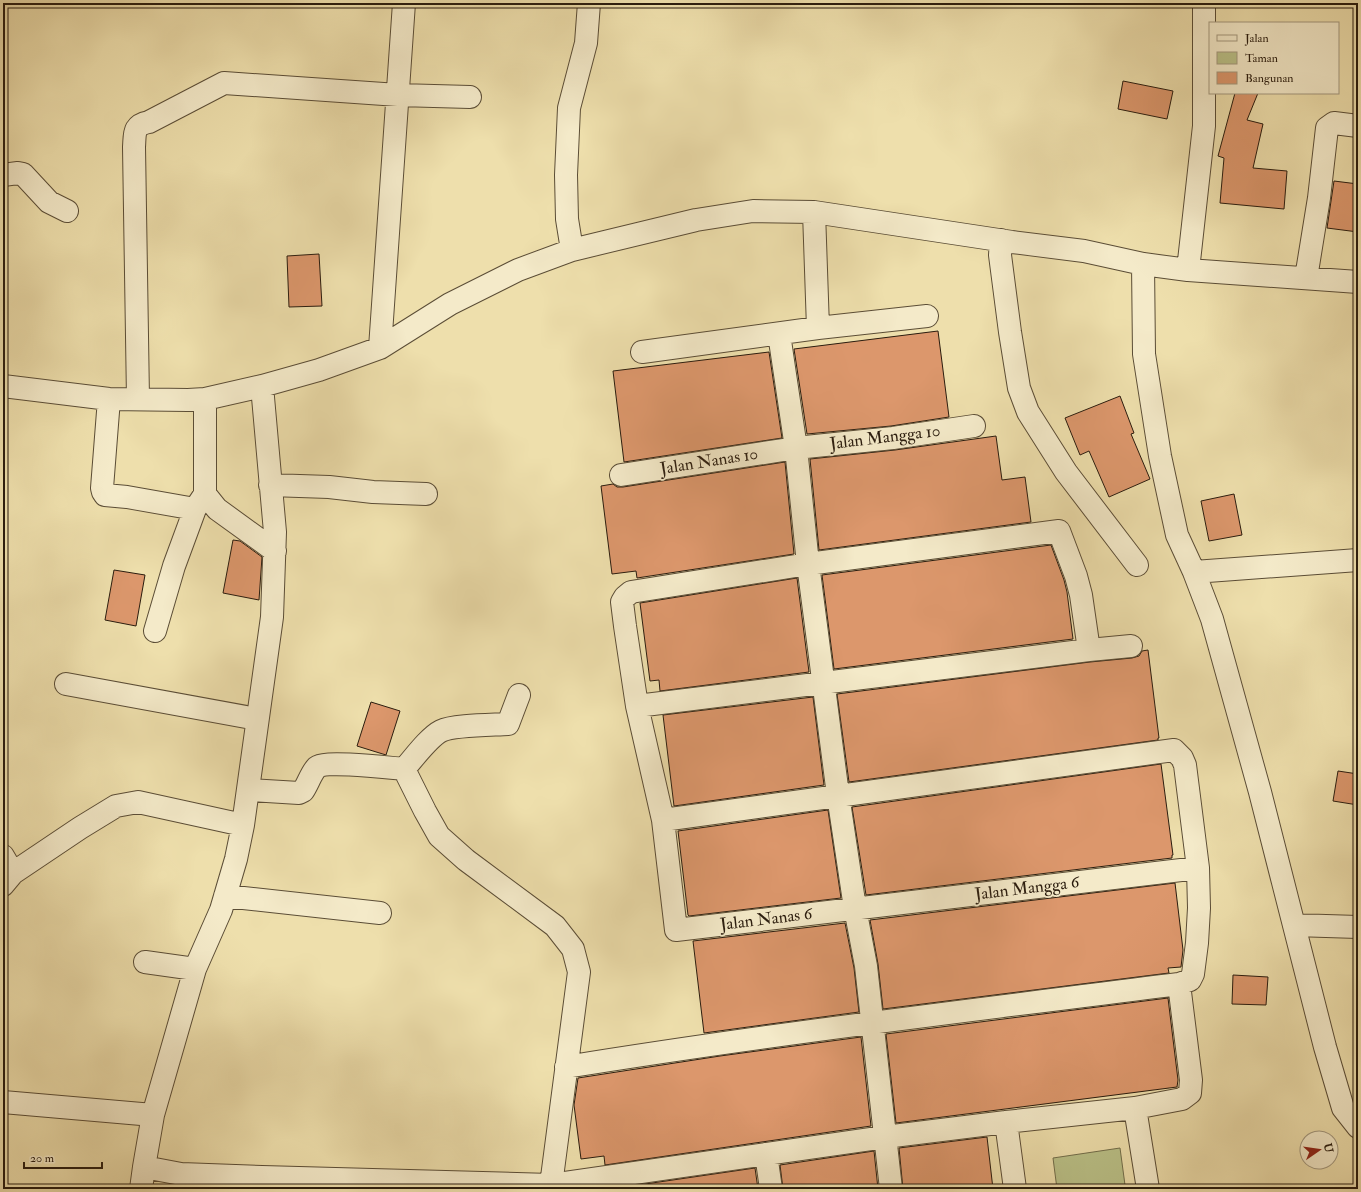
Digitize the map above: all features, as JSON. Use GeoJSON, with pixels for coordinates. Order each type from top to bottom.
{"type":"FeatureCollection","features":[{"type":"Feature","properties":{"kind":"street"},"geometry":{"type":"LineString","coordinates":[[380,348],[404,3]]}},
{"type":"Feature","properties":{"kind":"street"},"geometry":{"type":"LineString","coordinates":[[572,250],[567,219],[566,175],[569,108],[586,43],[589,3]]}},
{"type":"Feature","properties":{"kind":"street"},"geometry":{"type":"LineString","coordinates":[[1188,270],[1204,126],[1204,3]]}},
{"type":"Feature","properties":{"kind":"street"},"geometry":{"type":"LineString","coordinates":[[138,399],[134,147],[135,131],[139,125],[149,122],[224,83],[398,95],[470,97]]}},
{"type":"Feature","properties":{"kind":"street"},"geometry":{"type":"LineString","coordinates":[[1306,278],[1319,198],[1327,128],[1334,123],[1358,126]]}},
{"type":"Feature","properties":{"kind":"street"},"geometry":{"type":"LineString","coordinates":[[3,175],[23,174],[49,202],[67,211]]}},
{"type":"Feature","properties":{"kind":"street"},"geometry":{"type":"LineString","coordinates":[[3,386],[109,399],[205,399],[262,386],[319,370],[380,348],[450,304],[518,270],[572,250],[696,220],[753,211],[814,212],[1084,251],[1143,264],[1188,270],[1358,282]]}},
{"type":"Feature","properties":{"kind":"street"},"geometry":{"type":"LineString","coordinates":[[814,212],[818,328]]}},
{"type":"Feature","properties":{"kind":"street"},"geometry":{"type":"LineString","coordinates":[[1001,240],[1000,255],[1010,332],[1019,388],[1028,412],[1066,472],[1138,565]]}},
{"type":"Feature","properties":{"kind":"street"},"geometry":{"type":"LineString","coordinates":[[1143,264],[1144,354],[1160,456],[1177,535],[1194,572],[1212,619],[1260,792],[1325,1047],[1343,1108],[1358,1127]]}},
{"type":"Feature","properties":{"kind":"street"},"geometry":{"type":"LineString","coordinates":[[642,352],[818,328],[927,316]]}},
{"type":"Feature","properties":{"kind":"street"},"geometry":{"type":"LineString","coordinates":[[779,334],[796,448],[808,564],[838,795],[855,908],[866,966],[891,1189]]}},
{"type":"Feature","properties":{"kind":"street"},"geometry":{"type":"LineString","coordinates":[[141,1189],[153,1115],[195,969],[221,910],[236,859],[243,825],[272,617],[275,551],[275,532],[262,386]]}},
{"type":"Feature","properties":{"kind":"street"},"geometry":{"type":"LineString","coordinates":[[109,399],[102,492],[106,495],[127,497],[200,501],[217,509],[275,551]]}},
{"type":"Feature","properties":{"kind":"street"},"geometry":{"type":"LineString","coordinates":[[155,631],[174,566],[200,501],[205,399]]}},
{"type":"Feature","properties":{"kind":"street","name":"Jalan Mangga 10"},"geometry":{"type":"LineString","coordinates":[[796,448],[893,438],[974,426]]}},
{"type":"Feature","properties":{"kind":"street","name":"Jalan Nanas 10"},"geometry":{"type":"LineString","coordinates":[[622,475],[796,448]]}},
{"type":"Feature","properties":{"kind":"street"},"geometry":{"type":"LineString","coordinates":[[270,485],[329,486],[373,492],[426,494]]}},
{"type":"Feature","properties":{"kind":"street"},"geometry":{"type":"LineString","coordinates":[[566,1068],[667,1051],[1179,984],[1190,980],[1195,964],[1198,915],[1198,868],[1185,765],[1182,758],[1174,750],[663,820],[637,706],[622,602],[624,597],[631,592],[643,589],[808,564],[1059,531],[1076,576],[1081,595],[1089,650]]}},
{"type":"Feature","properties":{"kind":"street"},"geometry":{"type":"LineString","coordinates":[[1194,572],[1358,560]]}},
{"type":"Feature","properties":{"kind":"street"},"geometry":{"type":"LineString","coordinates":[[637,706],[823,682],[1131,646]]}},
{"type":"Feature","properties":{"kind":"street"},"geometry":{"type":"LineString","coordinates":[[66,684],[257,719]]}},
{"type":"Feature","properties":{"kind":"street"},"geometry":{"type":"LineString","coordinates":[[404,770],[428,742],[441,731],[452,728],[508,724],[519,695]]}},
{"type":"Feature","properties":{"kind":"street"},"geometry":{"type":"LineString","coordinates":[[248,790],[303,792],[316,769],[320,765],[348,764],[404,770]]}},
{"type":"Feature","properties":{"kind":"street"},"geometry":{"type":"LineString","coordinates":[[404,770],[424,811],[439,836],[466,860],[554,926],[574,948],[579,972],[551,1185]]}},
{"type":"Feature","properties":{"kind":"street"},"geometry":{"type":"LineString","coordinates":[[6,871],[116,806],[138,802],[243,825]]}},
{"type":"Feature","properties":{"kind":"street","name":"Jalan Nanas 6"},"geometry":{"type":"LineString","coordinates":[[663,820],[676,930],[855,908]]}},
{"type":"Feature","properties":{"kind":"street","name":"Jalan Mangga 6"},"geometry":{"type":"LineString","coordinates":[[855,908],[1198,868]]}},
{"type":"Feature","properties":{"kind":"street"},"geometry":{"type":"LineString","coordinates":[[225,896],[380,913]]}},
{"type":"Feature","properties":{"kind":"street"},"geometry":{"type":"LineString","coordinates":[[1294,925],[1358,926]]}},
{"type":"Feature","properties":{"kind":"street"},"geometry":{"type":"LineString","coordinates":[[145,962],[195,969]]}},
{"type":"Feature","properties":{"kind":"street"},"geometry":{"type":"LineString","coordinates":[[144,1167],[181,1174],[262,1178],[424,1185],[551,1185],[884,1137],[1135,1108],[1182,1099],[1190,1093],[1192,1080],[1179,984]]}},
{"type":"Feature","properties":{"kind":"street"},"geometry":{"type":"LineString","coordinates":[[3,1102],[153,1115]]}},
{"type":"Feature","properties":{"kind":"street"},"geometry":{"type":"LineString","coordinates":[[1135,1108],[1148,1189]]}},
{"type":"Feature","properties":{"kind":"street"},"geometry":{"type":"LineString","coordinates":[[1006,1122],[1015,1189]]}},
{"type":"Feature","properties":{"kind":"street"},"geometry":{"type":"LineString","coordinates":[[766,1154],[771,1189]]}},
{"type":"Feature","properties":{"kind":"green space"},"geometry":{"type":"Polygon","coordinates":[[[1120,1148],[1125,1185],[1099,1189],[1057,1189],[1053,1158],[1120,1148]]]}},
{"type":"Feature","properties":{"kind":"building"},"geometry":{"type":"Polygon","coordinates":[[[1123,81],[1173,91],[1167,119],[1118,109],[1123,81]]]}},
{"type":"Feature","properties":{"kind":"building"},"geometry":{"type":"Polygon","coordinates":[[[1235,94],[1258,94],[1247,120],[1263,124],[1253,168],[1287,171],[1284,209],[1220,203],[1224,158],[1218,156],[1235,94]]]}},
{"type":"Feature","properties":{"kind":"building"},"geometry":{"type":"Polygon","coordinates":[[[1334,181],[1358,184],[1358,232],[1327,228],[1334,181]]]}},
{"type":"Feature","properties":{"kind":"building"},"geometry":{"type":"Polygon","coordinates":[[[319,254],[322,306],[289,307],[287,256],[319,254]]]}},
{"type":"Feature","properties":{"kind":"building"},"geometry":{"type":"Polygon","coordinates":[[[938,331],[949,417],[891,426],[807,434],[794,349],[938,331]]]}},
{"type":"Feature","properties":{"kind":"building"},"geometry":{"type":"Polygon","coordinates":[[[769,352],[782,438],[624,462],[613,371],[769,352]]]}},
{"type":"Feature","properties":{"kind":"building"},"geometry":{"type":"Polygon","coordinates":[[[1120,396],[1134,433],[1131,434],[1150,479],[1109,497],[1089,451],[1080,455],[1065,418],[1120,396]]]}},
{"type":"Feature","properties":{"kind":"building"},"geometry":{"type":"Polygon","coordinates":[[[996,436],[1002,480],[1025,477],[1031,522],[819,550],[810,459],[895,450],[996,436]]]}},
{"type":"Feature","properties":{"kind":"building"},"geometry":{"type":"Polygon","coordinates":[[[785,462],[794,554],[637,578],[636,571],[612,574],[601,486],[613,484],[617,487],[623,487],[785,462]]]}},
{"type":"Feature","properties":{"kind":"building"},"geometry":{"type":"Polygon","coordinates":[[[1234,494],[1242,535],[1209,541],[1201,501],[1234,494]]]}},
{"type":"Feature","properties":{"kind":"building"},"geometry":{"type":"Polygon","coordinates":[[[233,540],[240,541],[262,557],[259,600],[223,593],[233,540]]]}},
{"type":"Feature","properties":{"kind":"building"},"geometry":{"type":"Polygon","coordinates":[[[1051,545],[1067,592],[1073,639],[834,669],[822,575],[1051,545]]]}},
{"type":"Feature","properties":{"kind":"building"},"geometry":{"type":"Polygon","coordinates":[[[114,570],[145,575],[136,626],[105,620],[114,570]]]}},
{"type":"Feature","properties":{"kind":"building"},"geometry":{"type":"Polygon","coordinates":[[[797,578],[809,672],[660,691],[659,680],[650,681],[640,603],[797,578]]]}},
{"type":"Feature","properties":{"kind":"building"},"geometry":{"type":"Polygon","coordinates":[[[1148,650],[1159,738],[1158,740],[849,782],[837,694],[1132,658],[1139,656],[1142,651],[1148,650]]]}},
{"type":"Feature","properties":{"kind":"building"},"geometry":{"type":"Polygon","coordinates":[[[813,697],[824,785],[674,806],[663,715],[813,697]]]}},
{"type":"Feature","properties":{"kind":"building"},"geometry":{"type":"Polygon","coordinates":[[[371,702],[400,711],[386,755],[357,746],[371,702]]]}},
{"type":"Feature","properties":{"kind":"building"},"geometry":{"type":"Polygon","coordinates":[[[1161,764],[1173,855],[1172,858],[866,895],[852,807],[1161,764]]]}},
{"type":"Feature","properties":{"kind":"building"},"geometry":{"type":"Polygon","coordinates":[[[1338,771],[1358,774],[1358,805],[1333,801],[1338,771]]]}},
{"type":"Feature","properties":{"kind":"building"},"geometry":{"type":"Polygon","coordinates":[[[828,810],[841,898],[688,915],[678,831],[828,810]]]}},
{"type":"Feature","properties":{"kind":"building"},"geometry":{"type":"Polygon","coordinates":[[[1175,883],[1183,950],[1181,967],[1168,968],[1169,973],[883,1009],[878,964],[870,920],[1175,883]]]}},
{"type":"Feature","properties":{"kind":"building"},"geometry":{"type":"Polygon","coordinates":[[[845,923],[854,968],[859,1012],[704,1033],[693,941],[845,923]]]}},
{"type":"Feature","properties":{"kind":"building"},"geometry":{"type":"Polygon","coordinates":[[[1233,975],[1268,977],[1266,1005],[1232,1004],[1233,975]]]}},
{"type":"Feature","properties":{"kind":"building"},"geometry":{"type":"Polygon","coordinates":[[[1168,998],[1178,1080],[1177,1087],[896,1123],[886,1034],[1168,998]]]}},
{"type":"Feature","properties":{"kind":"building"},"geometry":{"type":"Polygon","coordinates":[[[861,1037],[871,1126],[605,1165],[604,1156],[581,1159],[574,1105],[578,1078],[720,1056],[861,1037]]]}},
{"type":"Feature","properties":{"kind":"building"},"geometry":{"type":"Polygon","coordinates":[[[987,1137],[993,1189],[903,1189],[899,1148],[987,1137]]]}},
{"type":"Feature","properties":{"kind":"building"},"geometry":{"type":"Polygon","coordinates":[[[874,1151],[878,1189],[783,1189],[780,1165],[874,1151]]]}},
{"type":"Feature","properties":{"kind":"building"},"geometry":{"type":"Polygon","coordinates":[[[755,1168],[758,1189],[611,1189],[755,1168]]]}}]}
